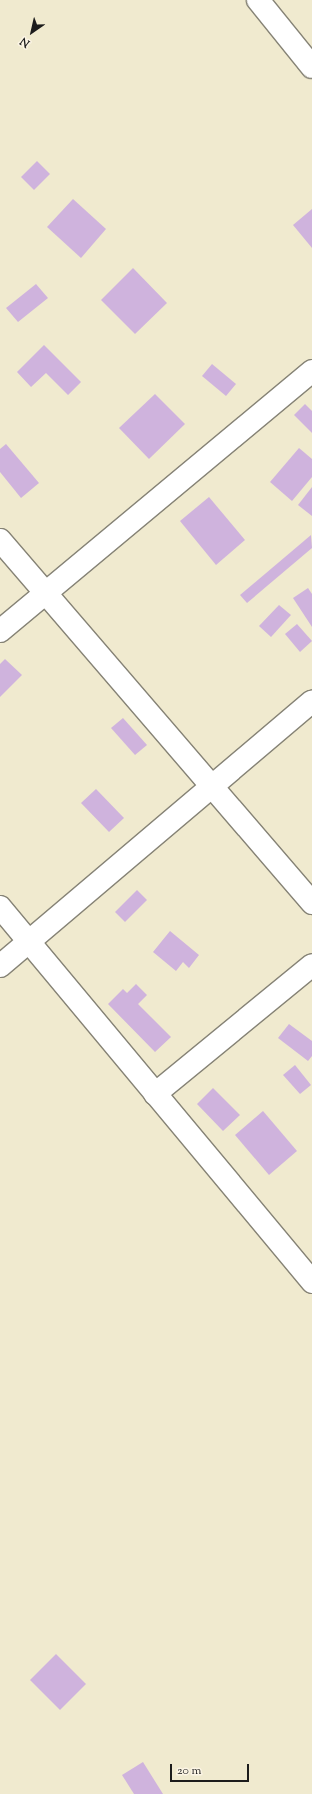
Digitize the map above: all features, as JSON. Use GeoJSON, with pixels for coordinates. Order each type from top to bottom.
{"type":"FeatureCollection","features":[{"type":"Feature","properties":{"kind":"street"},"geometry":{"type":"LineString","coordinates":[[258,0],[312,67]]}},
{"type":"Feature","properties":{"kind":"street"},"geometry":{"type":"LineString","coordinates":[[0,632],[312,371]]}},
{"type":"Feature","properties":{"kind":"street"},"geometry":{"type":"LineString","coordinates":[[0,540],[312,903]]}},
{"type":"Feature","properties":{"kind":"street"},"geometry":{"type":"LineString","coordinates":[[0,966],[312,701]]}},
{"type":"Feature","properties":{"kind":"street"},"geometry":{"type":"LineString","coordinates":[[0,907],[312,1282]]}},
{"type":"Feature","properties":{"kind":"street"},"geometry":{"type":"LineString","coordinates":[[156,1094],[312,965]]}},
{"type":"Feature","properties":{"kind":"building"},"geometry":{"type":"Polygon","coordinates":[[[37,161],[50,174],[34,190],[21,177],[37,161]]]}},
{"type":"Feature","properties":{"kind":"building"},"geometry":{"type":"Polygon","coordinates":[[[73,199],[106,229],[81,258],[47,227],[73,199]]]}},
{"type":"Feature","properties":{"kind":"building"},"geometry":{"type":"Polygon","coordinates":[[[312,209],[312,248],[293,225],[312,209]]]}},
{"type":"Feature","properties":{"kind":"building"},"geometry":{"type":"Polygon","coordinates":[[[133,268],[167,303],[135,334],[101,300],[133,268]]]}},
{"type":"Feature","properties":{"kind":"building"},"geometry":{"type":"Polygon","coordinates":[[[36,284],[48,298],[18,322],[6,308],[36,284]]]}},
{"type":"Feature","properties":{"kind":"building"},"geometry":{"type":"Polygon","coordinates":[[[44,345],[81,382],[68,395],[46,373],[31,387],[17,372],[44,345]]]}},
{"type":"Feature","properties":{"kind":"building"},"geometry":{"type":"Polygon","coordinates":[[[212,364],[236,384],[226,396],[202,376],[212,364]]]}},
{"type":"Feature","properties":{"kind":"building"},"geometry":{"type":"Polygon","coordinates":[[[155,394],[185,424],[149,459],[119,428],[155,394]]]}},
{"type":"Feature","properties":{"kind":"building"},"geometry":{"type":"Polygon","coordinates":[[[305,404],[312,411],[312,433],[294,415],[305,404]]]}},
{"type":"Feature","properties":{"kind":"building"},"geometry":{"type":"Polygon","coordinates":[[[6,444],[39,483],[21,498],[0,472],[0,449],[6,444]]]}},
{"type":"Feature","properties":{"kind":"building"},"geometry":{"type":"Polygon","coordinates":[[[299,448],[312,459],[312,477],[292,501],[270,482],[299,448]]]}},
{"type":"Feature","properties":{"kind":"building"},"geometry":{"type":"Polygon","coordinates":[[[312,487],[312,516],[298,505],[312,487]]]}},
{"type":"Feature","properties":{"kind":"building"},"geometry":{"type":"Polygon","coordinates":[[[209,497],[245,540],[216,565],[180,521],[209,497]]]}},
{"type":"Feature","properties":{"kind":"building"},"geometry":{"type":"Polygon","coordinates":[[[311,535],[312,548],[247,603],[240,595],[311,535]]]}},
{"type":"Feature","properties":{"kind":"building"},"geometry":{"type":"Polygon","coordinates":[[[308,588],[312,594],[312,627],[293,598],[308,588]]]}},
{"type":"Feature","properties":{"kind":"building"},"geometry":{"type":"Polygon","coordinates":[[[279,605],[291,615],[271,637],[259,626],[279,605]]]}},
{"type":"Feature","properties":{"kind":"building"},"geometry":{"type":"Polygon","coordinates":[[[297,624],[312,641],[300,652],[285,634],[297,624]]]}},
{"type":"Feature","properties":{"kind":"building"},"geometry":{"type":"Polygon","coordinates":[[[5,659],[22,675],[0,697],[0,664],[5,659]]]}},
{"type":"Feature","properties":{"kind":"building"},"geometry":{"type":"Polygon","coordinates":[[[123,718],[147,745],[135,755],[111,728],[123,718]]]}},
{"type":"Feature","properties":{"kind":"building"},"geometry":{"type":"Polygon","coordinates":[[[96,789],[124,818],[109,832],[81,803],[96,789]]]}},
{"type":"Feature","properties":{"kind":"building"},"geometry":{"type":"Polygon","coordinates":[[[137,890],[147,900],[125,922],[115,912],[137,890]]]}},
{"type":"Feature","properties":{"kind":"building"},"geometry":{"type":"Polygon","coordinates":[[[170,931],[199,955],[189,968],[183,962],[176,971],[153,952],[170,931]]]}},
{"type":"Feature","properties":{"kind":"building"},"geometry":{"type":"Polygon","coordinates":[[[136,984],[147,995],[138,1004],[171,1037],[155,1052],[108,1004],[123,989],[127,993],[136,984]]]}},
{"type":"Feature","properties":{"kind":"building"},"geometry":{"type":"Polygon","coordinates":[[[289,1024],[312,1041],[312,1056],[308,1061],[278,1038],[289,1024]]]}},
{"type":"Feature","properties":{"kind":"building"},"geometry":{"type":"Polygon","coordinates":[[[295,1065],[311,1085],[300,1094],[283,1075],[295,1065]]]}},
{"type":"Feature","properties":{"kind":"building"},"geometry":{"type":"Polygon","coordinates":[[[213,1088],[240,1115],[223,1131],[197,1104],[213,1088]]]}},
{"type":"Feature","properties":{"kind":"building"},"geometry":{"type":"Polygon","coordinates":[[[263,1111],[297,1151],[269,1175],[235,1135],[263,1111]]]}},
{"type":"Feature","properties":{"kind":"building"},"geometry":{"type":"Polygon","coordinates":[[[56,1654],[86,1684],[60,1710],[30,1680],[56,1654]]]}},
{"type":"Feature","properties":{"kind":"building"},"geometry":{"type":"Polygon","coordinates":[[[143,1762],[163,1794],[134,1794],[122,1775],[143,1762]]]}}]}
